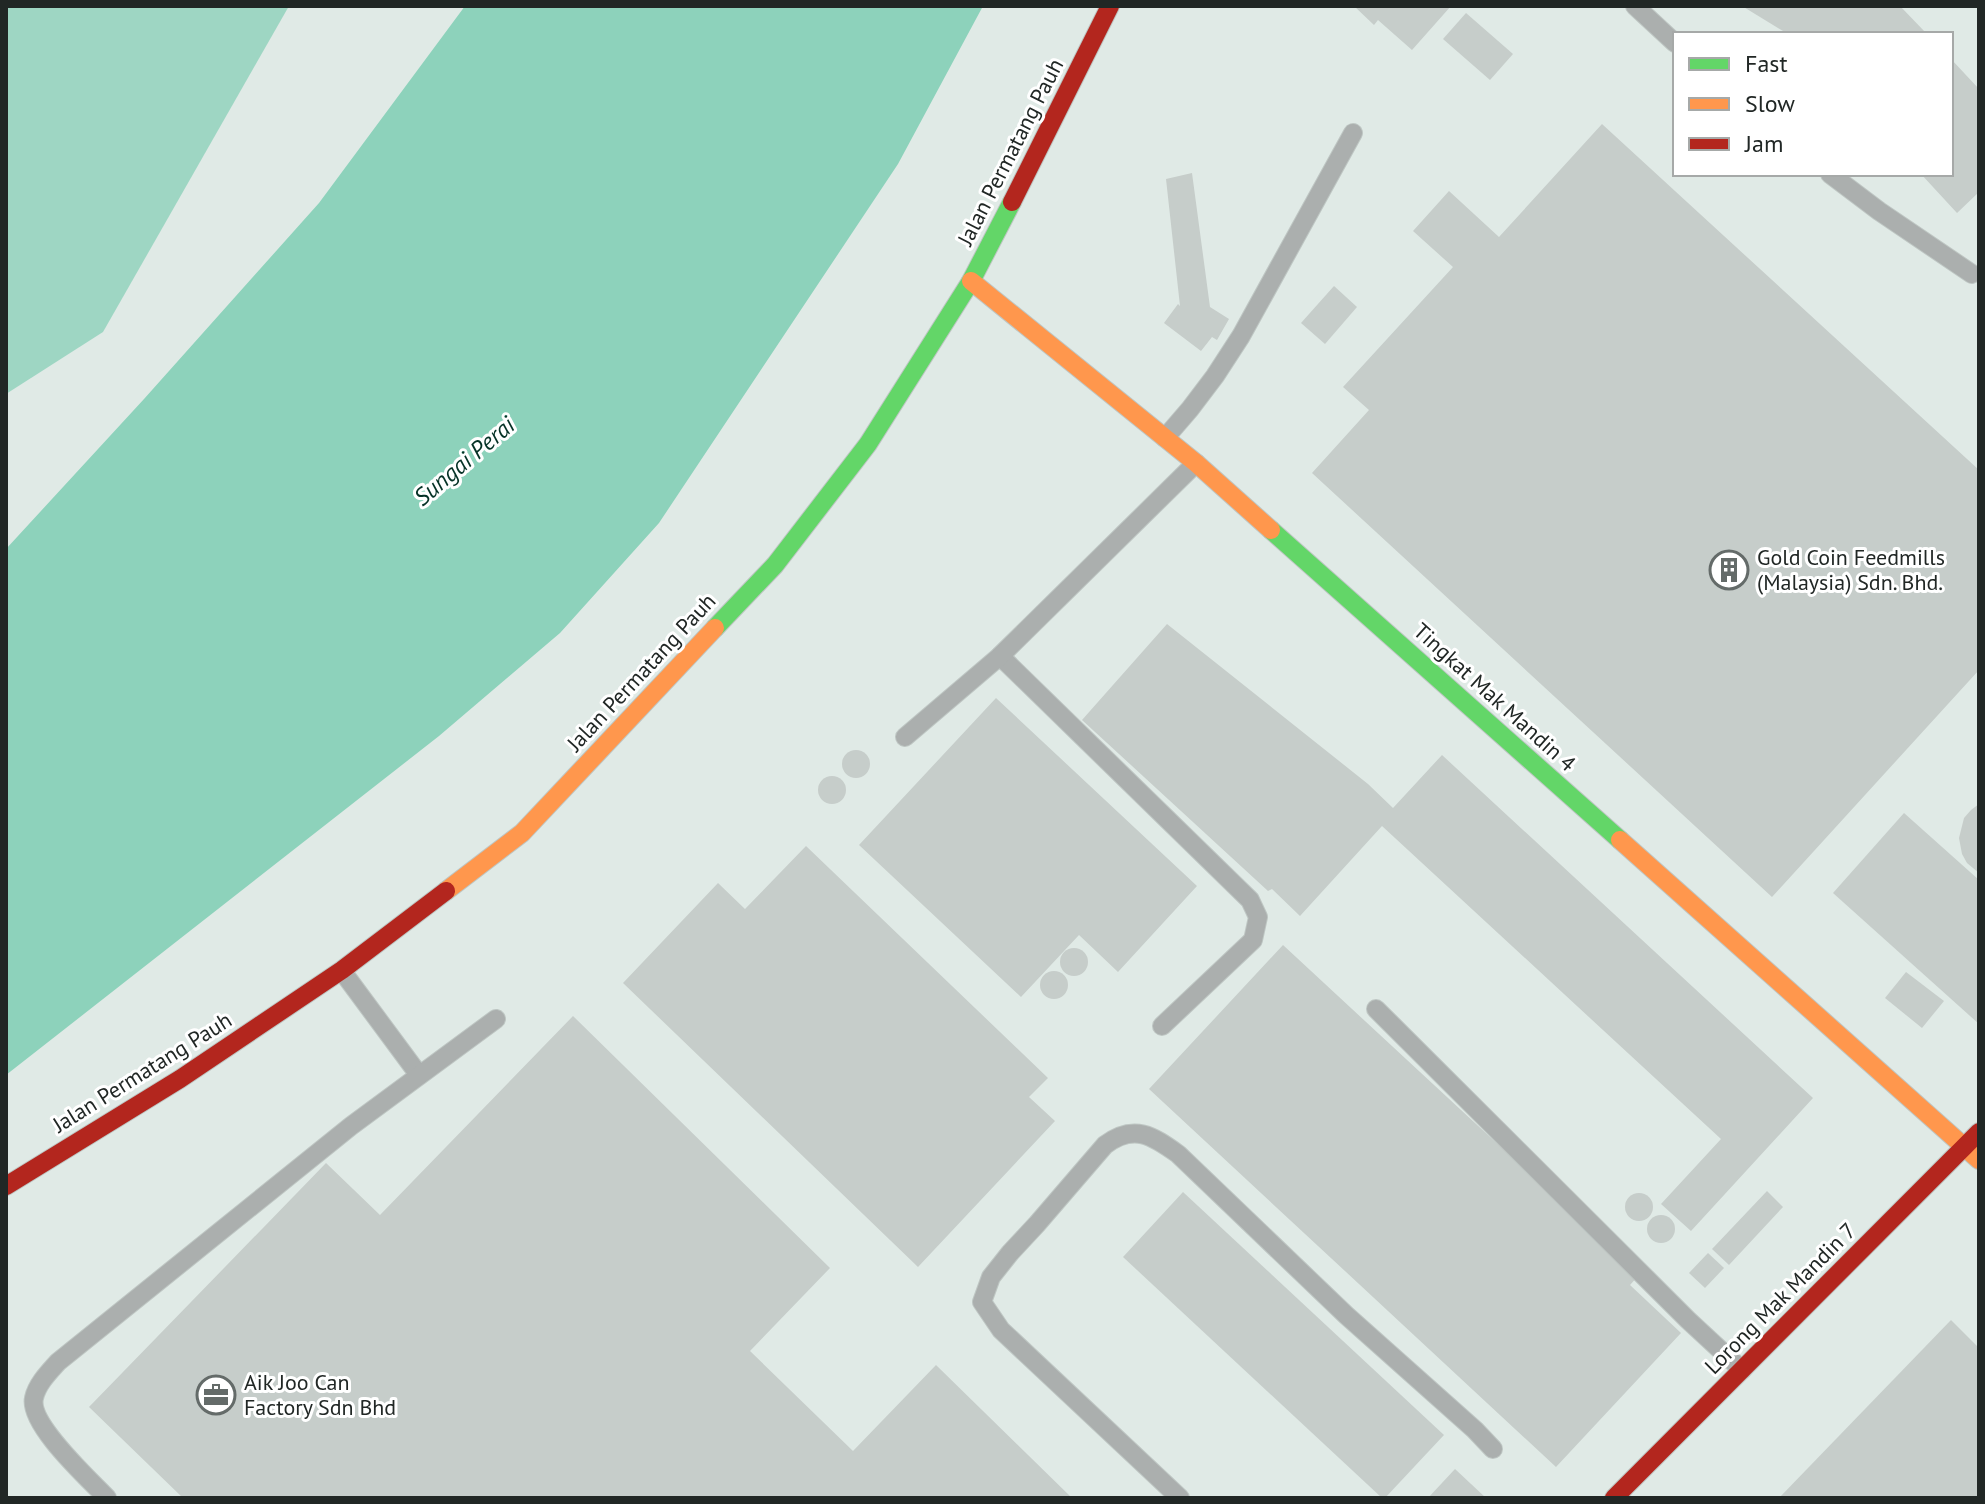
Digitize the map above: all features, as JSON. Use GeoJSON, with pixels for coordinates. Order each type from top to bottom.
{"type":"FeatureCollection","features":[{"type":"Feature","properties":{"kind":"street","name":"Jalan Permatang Pauh"},"geometry":{"type":"LineString","coordinates":[[6,1186],[180,1079],[342,970],[522,833],[775,565],[868,444],[971,281],[1110,6]]}},
{"type":"Feature","properties":{"kind":"street","name":"Tingkat Mak Mandin 4"},"geometry":{"type":"LineString","coordinates":[[971,281],[1196,463],[1979,1160]]}},
{"type":"Feature","properties":{"kind":"street","name":"Lorong Mak Mandin 7"},"geometry":{"type":"LineString","coordinates":[[1614,1498],[1979,1132]]}},
{"type":"Feature","properties":{"kind":"lane"},"geometry":{"type":"LineString","coordinates":[[1635,6],[1673,41]]}},
{"type":"Feature","properties":{"kind":"lane"},"geometry":{"type":"LineString","coordinates":[[1165,438],[1215,376],[1241,336],[1353,133]]}},
{"type":"Feature","properties":{"kind":"lane"},"geometry":{"type":"LineString","coordinates":[[1833,176],[1879,211],[1977,274]]}},
{"type":"Feature","properties":{"kind":"lane"},"geometry":{"type":"LineString","coordinates":[[905,737],[1000,656],[1196,463]]}},
{"type":"Feature","properties":{"kind":"lane"},"geometry":{"type":"LineString","coordinates":[[1000,656],[1250,900],[1258,917],[1253,940],[1162,1026]]}},
{"type":"Feature","properties":{"kind":"lane"},"geometry":{"type":"LineString","coordinates":[[342,970],[419,1075]]}},
{"type":"Feature","properties":{"kind":"lane"},"geometry":{"type":"LineString","coordinates":[[1376,1009],[1742,1370]]}},
{"type":"Feature","properties":{"kind":"lane"},"geometry":{"type":"LineString","coordinates":[[107,1498],[57,1446],[37,1419],[33,1400],[42,1380],[82,1342],[351,1126],[496,1019]]}},
{"type":"Feature","properties":{"kind":"lane"},"geometry":{"type":"LineString","coordinates":[[1180,1498],[1001,1330],[982,1302],[991,1277],[1010,1253],[1105,1145],[1119,1135],[1137,1133],[1156,1138],[1178,1154],[1346,1315],[1493,1449]]}},
{"type":"Feature","properties":{"kind":"shaded area"},"geometry":{"type":"Polygon","coordinates":[[[6,6],[289,6],[103,332],[6,394],[6,6]]]}},
{"type":"Feature","properties":{"kind":"water","name":"Sungai Perai"},"geometry":{"type":"Polygon","coordinates":[[[465,6],[983,6],[898,164],[659,523],[560,633],[439,736],[6,1075],[6,549],[319,203],[465,6]]]}},
{"type":"Feature","properties":{"kind":"building"},"geometry":{"type":"Polygon","coordinates":[[[1354,6],[1451,6],[1412,50],[1378,20],[1374,25],[1354,6]]]}},
{"type":"Feature","properties":{"kind":"building"},"geometry":{"type":"Polygon","coordinates":[[[1742,6],[1900,6],[1925,32],[1785,32],[1742,6]]]}},
{"type":"Feature","properties":{"kind":"building"},"geometry":{"type":"Polygon","coordinates":[[[1466,13],[1513,54],[1490,80],[1443,39],[1466,13]]]}},
{"type":"Feature","properties":{"kind":"building"},"geometry":{"type":"Polygon","coordinates":[[[1953,61],[1979,89],[1979,192],[1957,213],[1923,176],[1953,176],[1953,61]]]}},
{"type":"Feature","properties":{"kind":"building","name":"Gold Coin Feedmills (Malaysia) Sdn. Bhd."},"geometry":{"type":"Polygon","coordinates":[[[1602,124],[1979,470],[1979,670],[1772,897],[1312,473],[1369,410],[1343,387],[1453,267],[1413,231],[1449,191],[1499,237],[1602,124]]]}},
{"type":"Feature","properties":{"kind":"building"},"geometry":{"type":"Polygon","coordinates":[[[1192,173],[1210,307],[1229,319],[1217,340],[1212,337],[1201,351],[1164,323],[1178,304],[1180,306],[1166,179],[1192,173]]]}},
{"type":"Feature","properties":{"kind":"building"},"geometry":{"type":"Polygon","coordinates":[[[1334,286],[1357,307],[1325,344],[1301,323],[1334,286]]]}},
{"type":"Feature","properties":{"kind":"building"},"geometry":{"type":"Polygon","coordinates":[[[1167,624],[1368,784],[1393,808],[1442,755],[1813,1098],[1691,1231],[1661,1204],[1721,1139],[1382,826],[1300,916],[1272,889],[1268,891],[1082,720],[1167,624]]]}},
{"type":"Feature","properties":{"kind":"building"},"geometry":{"type":"Polygon","coordinates":[[[996,698],[1197,886],[1118,972],[1079,935],[1021,997],[859,845],[996,698]]]}},
{"type":"Feature","properties":{"kind":"building"},"geometry":{"type":"Polygon","coordinates":[[[856,750],[866,754],[870,764],[866,774],[856,778],[846,774],[842,764],[846,754],[856,750]]]}},
{"type":"Feature","properties":{"kind":"building"},"geometry":{"type":"Polygon","coordinates":[[[832,776],[842,780],[846,790],[842,800],[832,804],[822,800],[818,790],[822,780],[832,776]]]}},
{"type":"Feature","properties":{"kind":"building"},"geometry":{"type":"Polygon","coordinates":[[[1979,804],[1979,873],[1967,863],[1959,838],[1964,818],[1979,804]]]}},
{"type":"Feature","properties":{"kind":"building"},"geometry":{"type":"Polygon","coordinates":[[[1904,813],[1979,880],[1979,1024],[1833,893],[1904,813]]]}},
{"type":"Feature","properties":{"kind":"building"},"geometry":{"type":"Polygon","coordinates":[[[806,846],[1048,1078],[1029,1097],[1055,1121],[918,1267],[623,983],[718,883],[745,909],[806,846]]]}},
{"type":"Feature","properties":{"kind":"building"},"geometry":{"type":"Polygon","coordinates":[[[1283,945],[1639,1275],[1630,1285],[1681,1333],[1556,1467],[1149,1089],[1283,945]]]}},
{"type":"Feature","properties":{"kind":"building"},"geometry":{"type":"Polygon","coordinates":[[[1074,948],[1084,952],[1088,962],[1084,972],[1074,976],[1064,972],[1060,962],[1064,952],[1074,948]]]}},
{"type":"Feature","properties":{"kind":"building"},"geometry":{"type":"Polygon","coordinates":[[[1054,971],[1064,975],[1068,985],[1064,995],[1054,999],[1044,995],[1040,985],[1044,975],[1054,971]]]}},
{"type":"Feature","properties":{"kind":"building"},"geometry":{"type":"Polygon","coordinates":[[[1906,972],[1944,1001],[1922,1028],[1885,998],[1906,972]]]}},
{"type":"Feature","properties":{"kind":"building"},"geometry":{"type":"Polygon","coordinates":[[[573,1016],[830,1268],[750,1351],[853,1451],[936,1365],[1072,1498],[183,1498],[89,1407],[326,1163],[380,1215],[573,1016]]]}},
{"type":"Feature","properties":{"kind":"building"},"geometry":{"type":"Polygon","coordinates":[[[1767,1191],[1783,1207],[1729,1265],[1712,1249],[1767,1191]]]}},
{"type":"Feature","properties":{"kind":"building"},"geometry":{"type":"Polygon","coordinates":[[[1183,1192],[1444,1435],[1385,1498],[1123,1257],[1183,1192]]]}},
{"type":"Feature","properties":{"kind":"building"},"geometry":{"type":"Polygon","coordinates":[[[1639,1193],[1649,1197],[1653,1207],[1649,1217],[1639,1221],[1629,1217],[1625,1207],[1629,1197],[1639,1193]]]}},
{"type":"Feature","properties":{"kind":"building"},"geometry":{"type":"Polygon","coordinates":[[[1661,1215],[1671,1219],[1675,1229],[1671,1239],[1661,1243],[1651,1239],[1647,1229],[1651,1219],[1661,1215]]]}},
{"type":"Feature","properties":{"kind":"building"},"geometry":{"type":"Polygon","coordinates":[[[1708,1253],[1724,1268],[1705,1288],[1689,1273],[1708,1253]]]}},
{"type":"Feature","properties":{"kind":"building"},"geometry":{"type":"Polygon","coordinates":[[[1951,1320],[1979,1348],[1979,1498],[1779,1498],[1951,1320]]]}},
{"type":"Feature","properties":{"kind":"building"},"geometry":{"type":"Polygon","coordinates":[[[1455,1469],[1486,1498],[1428,1498],[1455,1469]]]}},
{"type":"Feature","properties":{"kind":"traffic: fast"},"geometry":{"type":"LineString","coordinates":[[715,628],[775,565],[868,444],[971,281],[1012,202]]}},
{"type":"Feature","properties":{"kind":"traffic: fast"},"geometry":{"type":"LineString","coordinates":[[1271,530],[1620,840]]}},
{"type":"Feature","properties":{"kind":"traffic: slow"},"geometry":{"type":"LineString","coordinates":[[971,281],[1196,463],[1271,530]]}},
{"type":"Feature","properties":{"kind":"traffic: slow"},"geometry":{"type":"LineString","coordinates":[[446,891],[522,833],[715,628]]}},
{"type":"Feature","properties":{"kind":"traffic: slow"},"geometry":{"type":"LineString","coordinates":[[1620,840],[1979,1160]]}},
{"type":"Feature","properties":{"kind":"traffic: jam"},"geometry":{"type":"LineString","coordinates":[[1012,202],[1110,6]]}},
{"type":"Feature","properties":{"kind":"traffic: jam"},"geometry":{"type":"LineString","coordinates":[[6,1186],[180,1079],[342,970],[446,891]]}},
{"type":"Feature","properties":{"kind":"traffic: jam"},"geometry":{"type":"LineString","coordinates":[[1614,1498],[1979,1132]]}},
{"type":"Feature","properties":{"kind":"place","name":"Gold Coin Feedmills (Malaysia) Sdn. Bhd."},"geometry":{"type":"Point","coordinates":[1729,570]}},
{"type":"Feature","properties":{"kind":"place","name":"Aik Joo Can Factory Sdn Bhd"},"geometry":{"type":"Point","coordinates":[216,1395]}}]}
